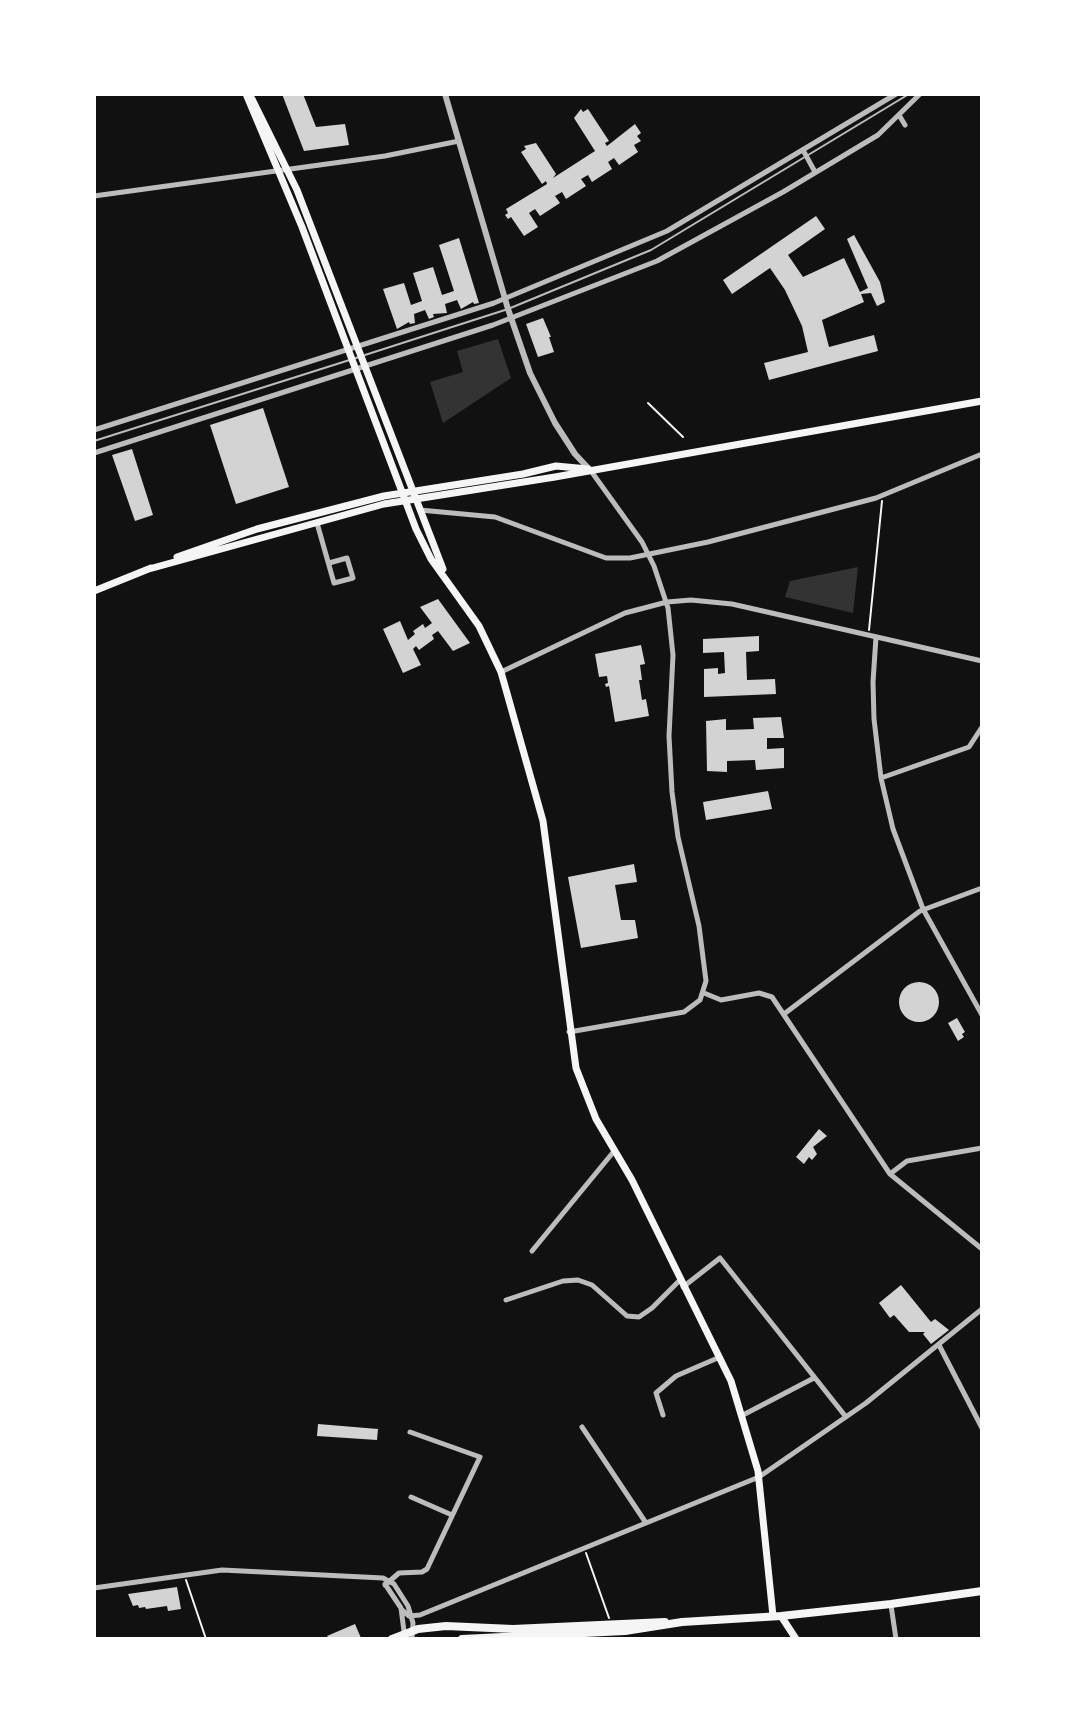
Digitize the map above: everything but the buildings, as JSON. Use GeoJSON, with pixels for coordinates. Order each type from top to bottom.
{"type":"FeatureCollection","features":[{"type":"Feature","properties":{"kind":"main road"},"geometry":{"type":"LineString","coordinates":[[248,94],[288,169],[352,348],[351,359],[401,492],[428,553],[479,626],[501,672],[543,821],[569,1032],[584,1093],[720,1357],[743,1415],[759,1477],[777,1616],[796,1639]]}},
{"type":"Feature","properties":{"kind":"main road"},"geometry":{"type":"LineString","coordinates":[[248,94],[352,348],[360,356],[438,559],[450,582]]}},
{"type":"Feature","properties":{"kind":"main road"},"geometry":{"type":"LineString","coordinates":[[149,569],[405,501],[982,401]]}},
{"type":"Feature","properties":{"kind":"main road"},"geometry":{"type":"LineString","coordinates":[[94,591],[184,554],[257,529],[401,492],[513,476],[556,466],[590,470]]}},
{"type":"Feature","properties":{"kind":"main road"},"geometry":{"type":"LineString","coordinates":[[392,1639],[446,1626],[501,1629],[682,1622],[777,1616],[982,1594]]}},
{"type":"Feature","properties":{"kind":"main road"},"geometry":{"type":"LineString","coordinates":[[462,1639],[625,1631],[682,1622]]}},
{"type":"Feature","properties":{"kind":"street"},"geometry":{"type":"LineString","coordinates":[[445,94],[511,319],[530,373],[545,406],[575,454],[629,521],[649,554],[667,602],[673,655],[669,736],[671,786],[678,837],[704,959],[704,993],[696,1005],[684,1012],[569,1032]]}},
{"type":"Feature","properties":{"kind":"street"},"geometry":{"type":"LineString","coordinates":[[94,430],[505,299],[682,224],[896,94]]}},
{"type":"Feature","properties":{"kind":"street"},"geometry":{"type":"LineString","coordinates":[[94,453],[511,319],[646,266],[693,243],[878,135],[920,94]]}},
{"type":"Feature","properties":{"kind":"street"},"geometry":{"type":"LineString","coordinates":[[899,115],[905,125]]}},
{"type":"Feature","properties":{"kind":"street"},"geometry":{"type":"LineString","coordinates":[[94,196],[397,154],[460,141]]}},
{"type":"Feature","properties":{"kind":"street"},"geometry":{"type":"LineString","coordinates":[[803,150],[815,172]]}},
{"type":"Feature","properties":{"kind":"street"},"geometry":{"type":"LineString","coordinates":[[419,510],[495,517],[606,558],[630,558],[883,496],[982,454]]}},
{"type":"Feature","properties":{"kind":"street"},"geometry":{"type":"LineString","coordinates":[[317,522],[334,583],[353,578],[347,558],[329,563]]}},
{"type":"Feature","properties":{"kind":"street"},"geometry":{"type":"LineString","coordinates":[[501,672],[616,616],[667,602],[717,601],[982,661]]}},
{"type":"Feature","properties":{"kind":"street"},"geometry":{"type":"LineString","coordinates":[[876,637],[873,705],[881,778],[899,848],[923,909],[982,1015]]}},
{"type":"Feature","properties":{"kind":"street"},"geometry":{"type":"LineString","coordinates":[[881,778],[969,747],[982,727]]}},
{"type":"Feature","properties":{"kind":"street"},"geometry":{"type":"LineString","coordinates":[[784,1014],[923,909],[982,888]]}},
{"type":"Feature","properties":{"kind":"street"},"geometry":{"type":"LineString","coordinates":[[704,993],[721,1000],[767,993],[772,997],[890,1174],[982,1249]]}},
{"type":"Feature","properties":{"kind":"street"},"geometry":{"type":"LineString","coordinates":[[890,1174],[911,1160],[982,1148]]}},
{"type":"Feature","properties":{"kind":"street"},"geometry":{"type":"LineString","coordinates":[[532,1251],[615,1150]]}},
{"type":"Feature","properties":{"kind":"street"},"geometry":{"type":"LineString","coordinates":[[506,1300],[563,1281],[578,1280],[592,1285],[627,1316],[639,1317],[720,1258],[846,1417]]}},
{"type":"Feature","properties":{"kind":"street"},"geometry":{"type":"LineString","coordinates":[[412,1617],[759,1477],[846,1417],[982,1309]]}},
{"type":"Feature","properties":{"kind":"street"},"geometry":{"type":"LineString","coordinates":[[939,1345],[982,1428]]}},
{"type":"Feature","properties":{"kind":"street"},"geometry":{"type":"LineString","coordinates":[[663,1415],[656,1393],[676,1376],[720,1357]]}},
{"type":"Feature","properties":{"kind":"street"},"geometry":{"type":"LineString","coordinates":[[743,1415],[814,1378]]}},
{"type":"Feature","properties":{"kind":"street"},"geometry":{"type":"LineString","coordinates":[[582,1427],[646,1523]]}},
{"type":"Feature","properties":{"kind":"street"},"geometry":{"type":"LineString","coordinates":[[387,1582],[399,1573],[427,1569],[480,1457],[410,1432]]}},
{"type":"Feature","properties":{"kind":"street"},"geometry":{"type":"LineString","coordinates":[[411,1497],[452,1515]]}},
{"type":"Feature","properties":{"kind":"street"},"geometry":{"type":"LineString","coordinates":[[94,1588],[238,1570],[373,1578],[387,1582],[403,1598],[412,1617],[409,1636]]}},
{"type":"Feature","properties":{"kind":"street"},"geometry":{"type":"LineString","coordinates":[[387,1582],[402,1610],[409,1636]]}},
{"type":"Feature","properties":{"kind":"street"},"geometry":{"type":"LineString","coordinates":[[891,1604],[896,1639]]}},
{"type":"Feature","properties":{"kind":"street"},"geometry":{"type":"LineString","coordinates":[[402,1610],[412,1617]]}},
{"type":"Feature","properties":{"kind":"lane"},"geometry":{"type":"LineString","coordinates":[[94,441],[508,309],[651,250],[907,94]]}},
{"type":"Feature","properties":{"kind":"path"},"geometry":{"type":"LineString","coordinates":[[648,403],[683,437]]}},
{"type":"Feature","properties":{"kind":"path"},"geometry":{"type":"LineString","coordinates":[[869,635],[883,496]]}},
{"type":"Feature","properties":{"kind":"path"},"geometry":{"type":"LineString","coordinates":[[584,1548],[610,1623]]}},
{"type":"Feature","properties":{"kind":"path"},"geometry":{"type":"LineString","coordinates":[[184,1575],[206,1639]]}},
{"type":"Feature","properties":{"kind":"shaded area"},"geometry":{"type":"Polygon","coordinates":[[[498,339],[511,378],[443,423],[430,382],[463,372],[457,351],[498,339]]]}},
{"type":"Feature","properties":{"kind":"shaded area"},"geometry":{"type":"Polygon","coordinates":[[[858,567],[853,613],[785,597],[790,581],[858,567]]]}}]}
